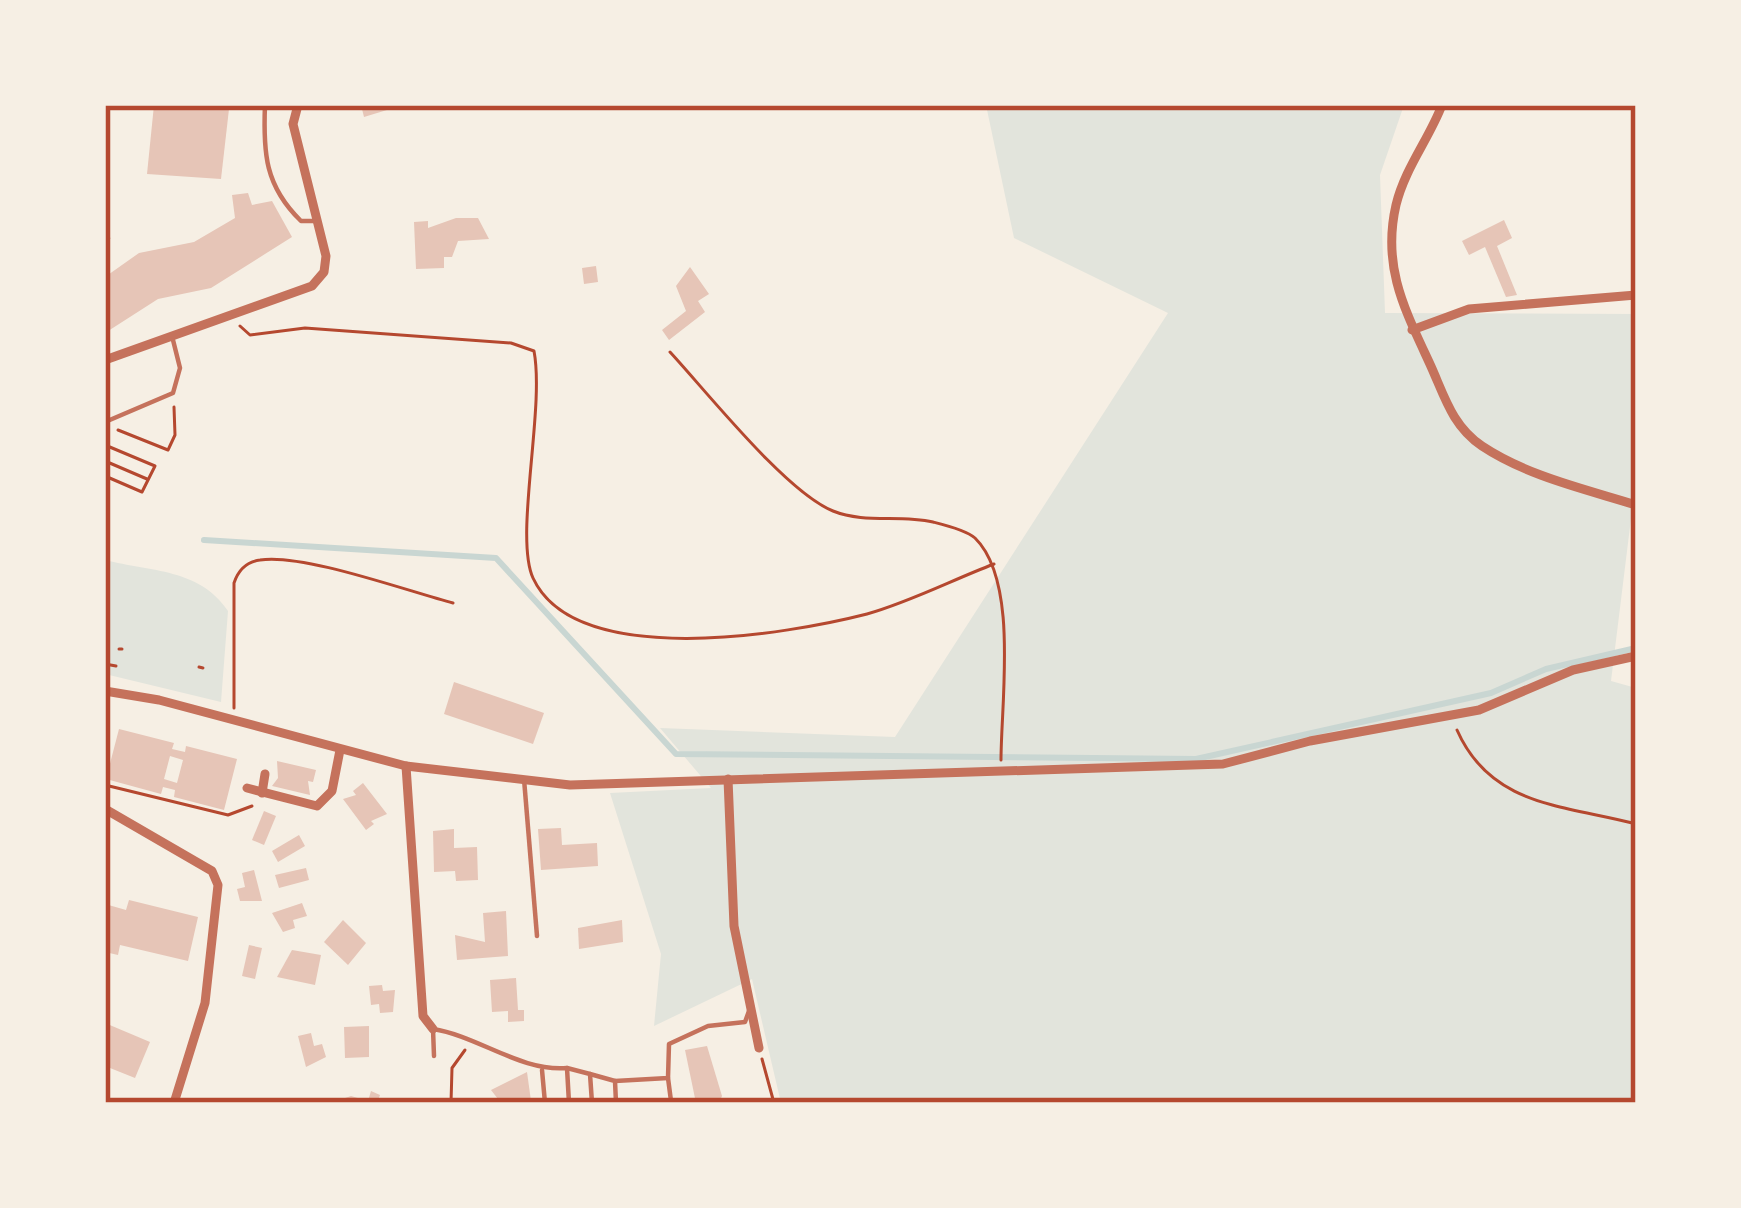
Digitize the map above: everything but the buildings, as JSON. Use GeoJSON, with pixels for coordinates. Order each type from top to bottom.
{"type":"FeatureCollection","features":[{"type":"Feature","properties":{"kind":"street"},"geometry":{"type":"LineString","coordinates":[[105,360],[312,286],[324,272],[326,256],[293,124],[298,105]]}},
{"type":"Feature","properties":{"kind":"street"},"geometry":{"type":"LineString","coordinates":[[1442,105],[1408,171],[1390,242],[1392,274],[1452,416],[1480,445],[1548,477],[1636,505]]}},
{"type":"Feature","properties":{"kind":"street"},"geometry":{"type":"LineString","coordinates":[[1412,330],[1469,309],[1636,295]]}},
{"type":"Feature","properties":{"kind":"street"},"geometry":{"type":"LineString","coordinates":[[105,691],[406,766],[570,784],[1188,767],[1452,717],[1574,670],[1636,656]]}},
{"type":"Feature","properties":{"kind":"street"},"geometry":{"type":"LineString","coordinates":[[247,788],[316,806],[332,790],[340,750]]}},
{"type":"Feature","properties":{"kind":"street"},"geometry":{"type":"LineString","coordinates":[[406,766],[423,1016],[433,1029]]}},
{"type":"Feature","properties":{"kind":"street"},"geometry":{"type":"LineString","coordinates":[[262,793],[265,774]]}},
{"type":"Feature","properties":{"kind":"street"},"geometry":{"type":"LineString","coordinates":[[728,779],[734,926],[759,1048]]}},
{"type":"Feature","properties":{"kind":"street"},"geometry":{"type":"LineString","coordinates":[[105,809],[212,871],[218,885],[205,1003],[174,1103]]}},
{"type":"Feature","properties":{"kind":"lane"},"geometry":{"type":"LineString","coordinates":[[265,105],[262,155],[277,198],[301,221],[318,221]]}},
{"type":"Feature","properties":{"kind":"lane"},"geometry":{"type":"LineString","coordinates":[[105,424],[173,393],[180,368],[172,336]]}},
{"type":"Feature","properties":{"kind":"lane"},"geometry":{"type":"LineString","coordinates":[[524,779],[537,936]]}},
{"type":"Feature","properties":{"kind":"lane"},"geometry":{"type":"LineString","coordinates":[[647,1103],[671,1102],[669,1044],[708,1026],[745,1022],[751,1005]]}},
{"type":"Feature","properties":{"kind":"lane"},"geometry":{"type":"LineString","coordinates":[[434,1056],[433,1029],[473,1039],[542,1070],[566,1068],[615,1081],[668,1078]]}},
{"type":"Feature","properties":{"kind":"lane"},"geometry":{"type":"LineString","coordinates":[[566,1068],[569,1103]]}},
{"type":"Feature","properties":{"kind":"lane"},"geometry":{"type":"LineString","coordinates":[[542,1070],[545,1103]]}},
{"type":"Feature","properties":{"kind":"lane"},"geometry":{"type":"LineString","coordinates":[[590,1074],[592,1103]]}},
{"type":"Feature","properties":{"kind":"lane"},"geometry":{"type":"LineString","coordinates":[[615,1081],[616,1103]]}},
{"type":"Feature","properties":{"kind":"path"},"geometry":{"type":"LineString","coordinates":[[236,313],[242,333],[250,335],[304,328],[511,343],[534,351],[536,444],[527,538],[532,576],[548,598],[596,628],[726,638],[782,632],[871,613],[994,564]]}},
{"type":"Feature","properties":{"kind":"path"},"geometry":{"type":"LineString","coordinates":[[670,352],[766,453],[830,510],[972,535],[994,564],[1002,603],[1001,746]]}},
{"type":"Feature","properties":{"kind":"path"},"geometry":{"type":"LineString","coordinates":[[105,424],[168,450],[175,436],[173,393]]}},
{"type":"Feature","properties":{"kind":"path"},"geometry":{"type":"LineString","coordinates":[[136,458],[144,441]]}},
{"type":"Feature","properties":{"kind":"path"},"geometry":{"type":"LineString","coordinates":[[105,445],[155,466],[142,492],[105,476]]}},
{"type":"Feature","properties":{"kind":"path"},"geometry":{"type":"LineString","coordinates":[[105,461],[148,480]]}},
{"type":"Feature","properties":{"kind":"path"},"geometry":{"type":"LineString","coordinates":[[232,722],[238,660],[234,584],[237,571],[250,563],[264,559],[312,566],[453,603]]}},
{"type":"Feature","properties":{"kind":"path"},"geometry":{"type":"LineString","coordinates":[[105,664],[116,666]]}},
{"type":"Feature","properties":{"kind":"path"},"geometry":{"type":"LineString","coordinates":[[1452,717],[1467,751],[1502,788],[1528,801],[1636,824]]}},
{"type":"Feature","properties":{"kind":"path"},"geometry":{"type":"LineString","coordinates":[[105,785],[228,815],[241,814],[262,793]]}},
{"type":"Feature","properties":{"kind":"path"},"geometry":{"type":"LineString","coordinates":[[451,1103],[452,1068],[473,1039]]}},
{"type":"Feature","properties":{"kind":"path"},"geometry":{"type":"LineString","coordinates":[[759,1048],[774,1103]]}},
{"type":"Feature","properties":{"kind":"shaded area"},"geometry":{"type":"Polygon","coordinates":[[[986,105],[1404,105],[1380,175],[1385,313],[1636,314],[1636,478],[1611,681],[1636,688],[1636,1103],[781,1103],[752,979],[654,1026],[661,954],[610,793],[711,788],[660,728],[895,737],[1168,313],[1014,238],[986,105]]]}},
{"type":"Feature","properties":{"kind":"shaded area"},"geometry":{"type":"Polygon","coordinates":[[[105,560],[188,579],[228,611],[221,702],[105,674],[105,560]]]}},
{"type":"Feature","properties":{"kind":"waterway"},"geometry":{"type":"LineString","coordinates":[[204,540],[496,558],[676,754],[1196,759],[1491,693],[1546,669],[1636,648]]}}]}
